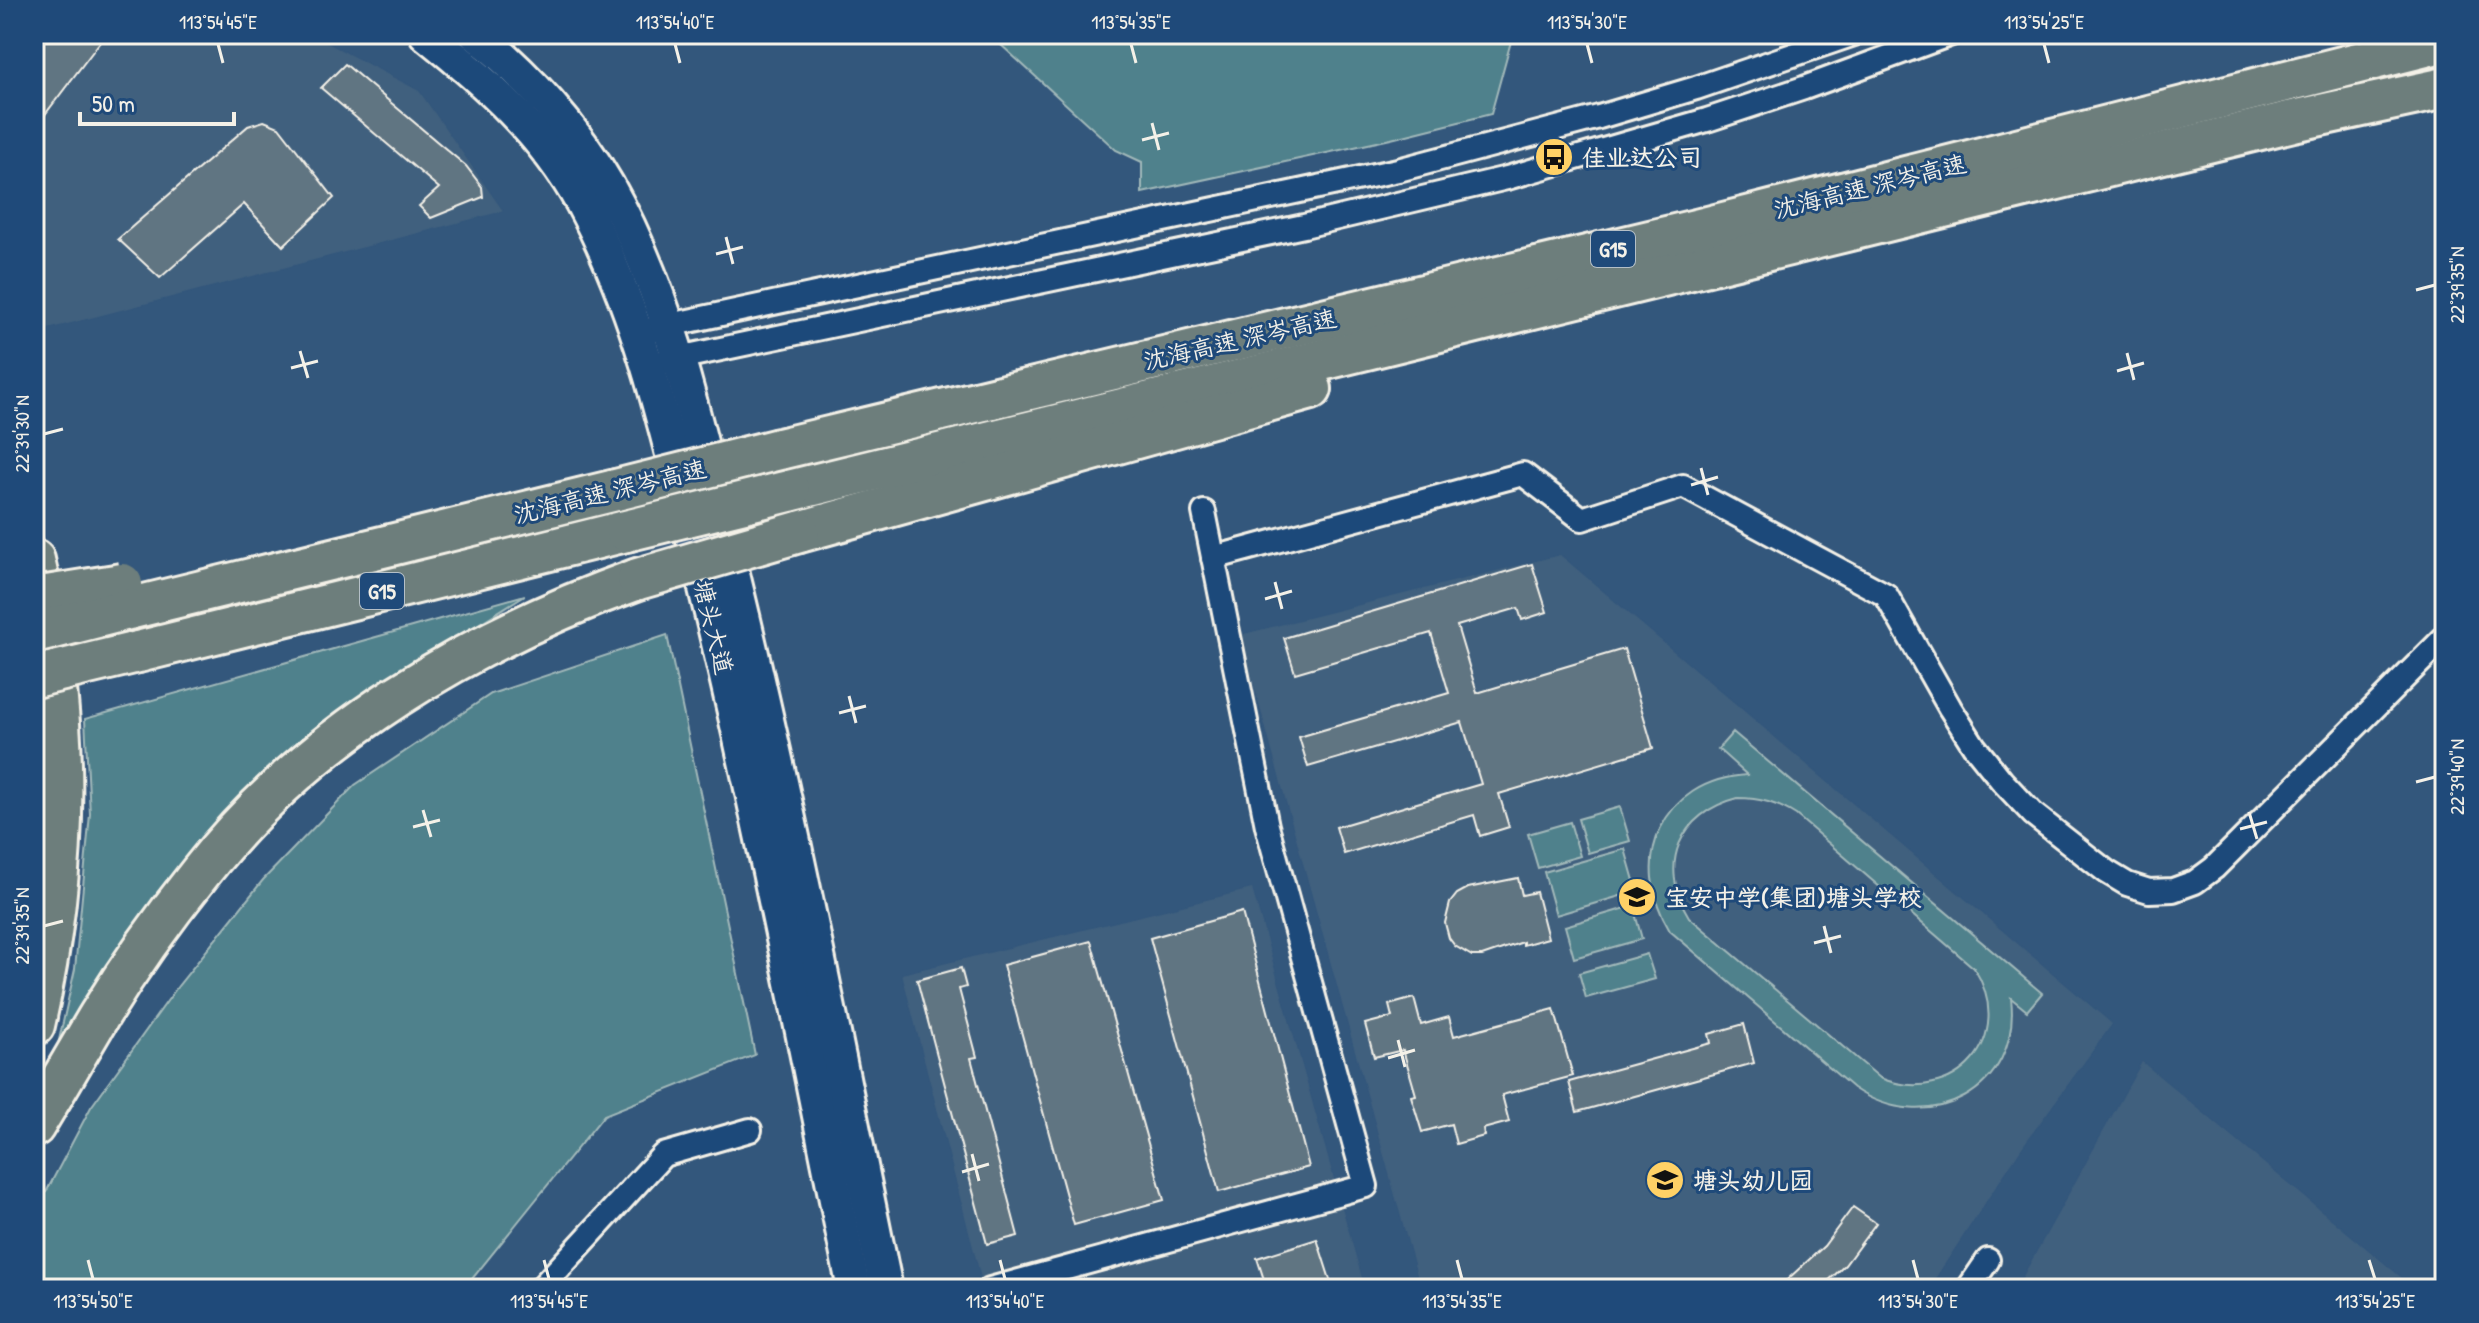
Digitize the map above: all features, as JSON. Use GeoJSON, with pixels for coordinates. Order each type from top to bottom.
{"type":"FeatureCollection","features":[{"type":"Feature","properties":{"kind":"highway","name":"沈海高速 深岑高速"},"geometry":{"type":"LineString","coordinates":[[125,597],[409,540],[1685,232],[2445,41]]}},
{"type":"Feature","properties":{"kind":"highway","name":"沈海高速 深岑高速"},"geometry":{"type":"LineString","coordinates":[[34,677],[2293,121],[2445,88]]}},
{"type":"Feature","properties":{"kind":"highway"},"geometry":{"type":"LineString","coordinates":[[34,1126],[101,1013],[157,931],[202,870],[288,780],[369,715],[427,677],[529,623],[578,600],[638,579],[1343,380],[1649,280]]}},
{"type":"Feature","properties":{"kind":"highway"},"geometry":{"type":"LineString","coordinates":[[34,560],[54,661],[62,732],[63,803],[52,934],[34,1025]]}},
{"type":"Feature","properties":{"kind":"highway"},"geometry":{"type":"LineString","coordinates":[[34,598],[125,597]]}},
{"type":"Feature","properties":{"kind":"highway"},"geometry":{"type":"LineString","coordinates":[[34,633],[125,597]]}},
{"type":"Feature","properties":{"kind":"main road","name":"塘头大道"},"geometry":{"type":"LineString","coordinates":[[426,34],[466,65],[508,106],[546,150],[580,200],[600,241],[652,329]]}},
{"type":"Feature","properties":{"kind":"main road","name":"塘头大道"},"geometry":{"type":"LineString","coordinates":[[476,34],[531,85],[571,131],[607,185],[635,242],[652,329],[662,361],[699,436],[771,728],[886,1289]]}},
{"type":"Feature","properties":{"kind":"main road","name":"塘头大道"},"geometry":{"type":"LineString","coordinates":[[662,361],[669,444],[740,735],[854,1289]]}},
{"type":"Feature","properties":{"kind":"street"},"geometry":{"type":"LineString","coordinates":[[652,329],[1398,170],[1599,117],[1696,88],[1854,34]]}},
{"type":"Feature","properties":{"kind":"street"},"geometry":{"type":"LineString","coordinates":[[662,361],[1288,229],[1507,178],[1707,120],[1951,34]]}},
{"type":"Feature","properties":{"kind":"street"},"geometry":{"type":"LineString","coordinates":[[1213,558],[1523,474],[1582,519],[1683,486],[1886,595],[1950,708],[1974,746],[2002,781],[2033,814],[2107,872],[2127,884],[2149,891],[2173,890],[2195,882],[2214,868],[2445,637]]}},
{"type":"Feature","properties":{"kind":"street"},"geometry":{"type":"LineString","coordinates":[[990,1289],[1366,1186],[1267,826],[1204,512]]}},
{"type":"Feature","properties":{"kind":"street"},"geometry":{"type":"LineString","coordinates":[[540,1289],[663,1155],[750,1130]]}},
{"type":"Feature","properties":{"kind":"street"},"geometry":{"type":"LineString","coordinates":[[1968,1289],[1988,1260]]}},
{"type":"Feature","properties":{"kind":"shaded area"},"geometry":{"type":"Polygon","coordinates":[[[34,34],[310,34],[419,91],[503,211],[36,332],[34,34]]]}},
{"type":"Feature","properties":{"kind":"shaded area","name":"宝安中学(集团)塘头学校"},"geometry":{"type":"Polygon","coordinates":[[[1560,555],[2112,1024],[2022,1147],[1928,1289],[1421,1289],[1240,635],[1560,555]]]}},
{"type":"Feature","properties":{"kind":"shaded area"},"geometry":{"type":"Polygon","coordinates":[[[1252,889],[1365,1289],[984,1289],[902,974],[1252,889]]]}},
{"type":"Feature","properties":{"kind":"shaded area"},"geometry":{"type":"Polygon","coordinates":[[[2142,1062],[2415,1289],[2016,1289],[2142,1062]]]}},
{"type":"Feature","properties":{"kind":"green space"},"geometry":{"type":"Polygon","coordinates":[[[989,34],[1513,34],[1491,114],[1142,193],[1142,162],[1116,150],[989,34]]]}},
{"type":"Feature","properties":{"kind":"green space"},"geometry":{"type":"Polygon","coordinates":[[[525,595],[351,704],[263,773],[197,847],[57,1049],[75,969],[90,814],[85,719],[525,595]]]}},
{"type":"Feature","properties":{"kind":"green space"},"geometry":{"type":"Polygon","coordinates":[[[667,635],[755,1055],[604,1115],[464,1289],[34,1289],[34,1215],[91,1107],[178,986],[263,880],[355,785],[491,694],[667,635]]]}},
{"type":"Feature","properties":{"kind":"green space"},"geometry":{"type":"Polygon","coordinates":[[[1733,732],[2042,993],[2027,1011],[2011,998],[2010,1031],[2002,1058],[1986,1081],[1964,1097],[1939,1106],[1911,1109],[1882,1103],[1853,1088],[1670,931],[1657,904],[1652,877],[1653,852],[1660,828],[1674,808],[1693,792],[1718,780],[1747,775],[1718,749],[1733,732]],[[1746,798],[1718,805],[1701,816],[1679,844],[1675,879],[1679,898],[1689,917],[1880,1078],[1907,1085],[1933,1083],[1954,1075],[1972,1060],[1983,1041],[1988,1019],[1986,994],[1974,968],[1796,815],[1768,802],[1746,798]]]}},
{"type":"Feature","properties":{"kind":"green space"},"geometry":{"type":"Polygon","coordinates":[[[1620,807],[1630,841],[1588,853],[1578,819],[1620,807]]]}},
{"type":"Feature","properties":{"kind":"green space"},"geometry":{"type":"Polygon","coordinates":[[[1570,822],[1580,856],[1538,868],[1528,834],[1570,822]]]}},
{"type":"Feature","properties":{"kind":"green space"},"geometry":{"type":"Polygon","coordinates":[[[1625,849],[1637,891],[1556,915],[1544,872],[1625,849]]]}},
{"type":"Feature","properties":{"kind":"green space"},"geometry":{"type":"Polygon","coordinates":[[[1633,906],[1642,939],[1574,958],[1565,926],[1633,906]]]}},
{"type":"Feature","properties":{"kind":"green space"},"geometry":{"type":"Polygon","coordinates":[[[1647,954],[1655,979],[1586,998],[1579,973],[1647,954]]]}},
{"type":"Feature","properties":{"kind":"building"},"geometry":{"type":"Polygon","coordinates":[[[34,34],[106,34],[34,129],[34,34]]]}},
{"type":"Feature","properties":{"kind":"building"},"geometry":{"type":"Polygon","coordinates":[[[345,64],[466,166],[482,187],[483,197],[431,218],[419,206],[439,188],[321,88],[345,64]]]}},
{"type":"Feature","properties":{"kind":"building"},"geometry":{"type":"Polygon","coordinates":[[[264,121],[279,127],[334,198],[283,246],[244,204],[160,278],[118,239],[248,126],[264,121]]]}},
{"type":"Feature","properties":{"kind":"building"},"geometry":{"type":"Polygon","coordinates":[[[1532,564],[1547,612],[1522,620],[1518,608],[1457,626],[1477,693],[1624,649],[1653,748],[1499,794],[1509,827],[1480,836],[1474,815],[1344,854],[1336,827],[1481,784],[1462,722],[1308,767],[1299,737],[1449,693],[1431,633],[1295,673],[1284,638],[1532,564]]]}},
{"type":"Feature","properties":{"kind":"building"},"geometry":{"type":"Polygon","coordinates":[[[1518,878],[1522,895],[1536,892],[1548,938],[1523,945],[1523,942],[1482,956],[1472,956],[1455,946],[1445,923],[1450,903],[1457,894],[1468,888],[1518,878]]]}},
{"type":"Feature","properties":{"kind":"building"},"geometry":{"type":"Polygon","coordinates":[[[1242,912],[1309,1167],[1219,1192],[1150,938],[1242,912]]]}},
{"type":"Feature","properties":{"kind":"building"},"geometry":{"type":"Polygon","coordinates":[[[1091,941],[1164,1200],[1074,1225],[1003,965],[1091,941]]]}},
{"type":"Feature","properties":{"kind":"building"},"geometry":{"type":"Polygon","coordinates":[[[961,968],[966,987],[959,989],[977,1057],[971,1058],[1018,1236],[987,1244],[917,980],[961,968]]]}},
{"type":"Feature","properties":{"kind":"building"},"geometry":{"type":"Polygon","coordinates":[[[1414,998],[1421,1025],[1449,1017],[1454,1036],[1554,1009],[1573,1076],[1502,1095],[1509,1122],[1483,1129],[1484,1136],[1456,1144],[1451,1124],[1422,1132],[1411,1096],[1416,1095],[1403,1050],[1374,1057],[1365,1024],[1392,1017],[1389,1005],[1414,998]]]}},
{"type":"Feature","properties":{"kind":"building"},"geometry":{"type":"Polygon","coordinates":[[[1744,1024],[1754,1063],[1577,1112],[1569,1082],[1711,1043],[1709,1034],[1744,1024]]]}},
{"type":"Feature","properties":{"kind":"building"},"geometry":{"type":"Polygon","coordinates":[[[1853,1207],[1876,1223],[1845,1265],[1820,1289],[1777,1289],[1824,1246],[1853,1207]]]}},
{"type":"Feature","properties":{"kind":"building"},"geometry":{"type":"Polygon","coordinates":[[[1317,1239],[1333,1289],[1267,1289],[1257,1258],[1317,1239]]]}},
{"type":"Feature","properties":{"kind":"place","name":"佳业达公司"},"geometry":{"type":"Point","coordinates":[1554,157]}},
{"type":"Feature","properties":{"kind":"place","name":"宝安中学(集团)塘头学校"},"geometry":{"type":"Point","coordinates":[1637,897]}},
{"type":"Feature","properties":{"kind":"place","name":"塘头幼儿园"},"geometry":{"type":"Point","coordinates":[1665,1180]}}]}
